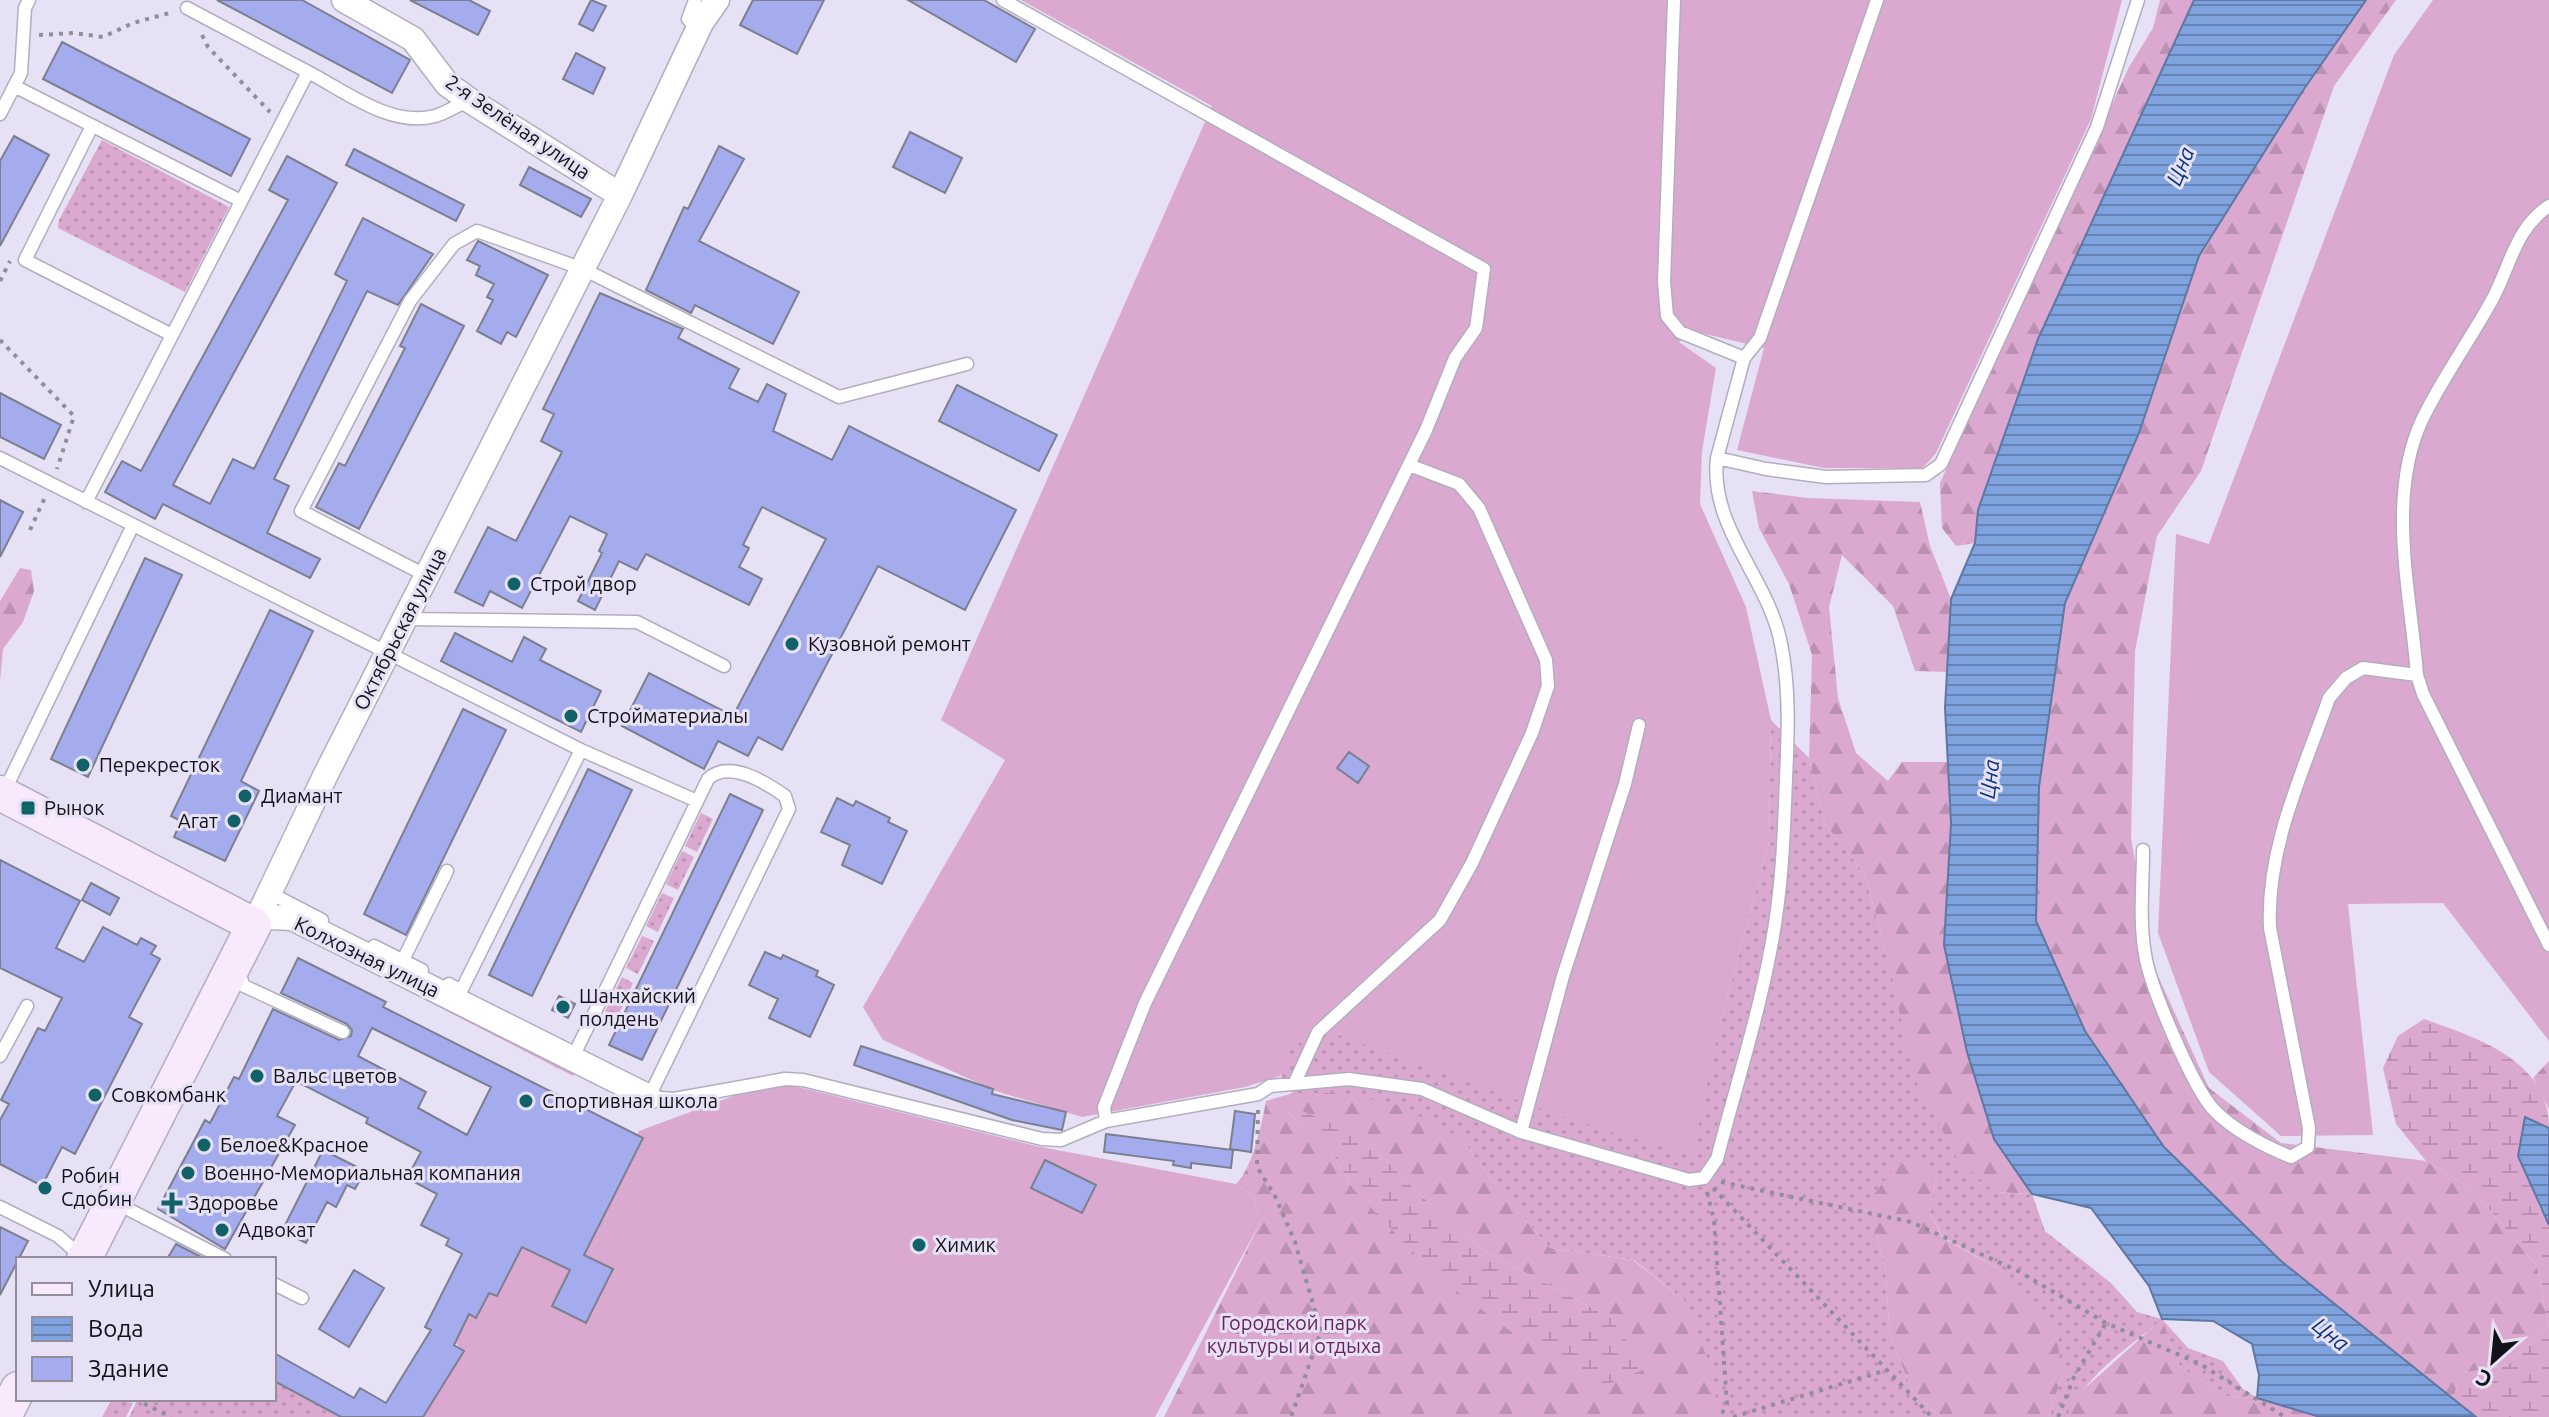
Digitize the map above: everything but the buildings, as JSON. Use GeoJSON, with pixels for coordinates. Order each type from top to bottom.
{"type":"FeatureCollection","features":[{"type":"Feature","properties":{"kind":"street","name":"2-я Зелёная улица"},"geometry":{"type":"LineString","coordinates":[[344,0],[413,39],[447,84],[469,100],[620,195]]}},
{"type":"Feature","properties":{"kind":"street","name":"Октябрьская улица"},"geometry":{"type":"LineString","coordinates":[[85,1257],[231,975],[268,892],[620,195],[698,30],[717,0]]}},
{"type":"Feature","properties":{"kind":"street"},"geometry":{"type":"LineString","coordinates":[[1,795],[254,925]]}},
{"type":"Feature","properties":{"kind":"street","name":"Колхозная улица"},"geometry":{"type":"LineString","coordinates":[[254,925],[268,917],[292,918],[574,1054],[649,1097]]}},
{"type":"Feature","properties":{"kind":"street"},"geometry":{"type":"LineString","coordinates":[[4,1417],[16,1393]]}},
{"type":"Feature","properties":{"kind":"lane"},"geometry":{"type":"LineString","coordinates":[[0,114],[21,73],[25,8],[29,0]]}},
{"type":"Feature","properties":{"kind":"lane"},"geometry":{"type":"LineString","coordinates":[[695,0],[688,19],[698,30]]}},
{"type":"Feature","properties":{"kind":"lane"},"geometry":{"type":"LineString","coordinates":[[1003,0],[1484,269],[1476,328],[1455,358],[1409,465],[1145,1003],[1104,1107],[1106,1121]]}},
{"type":"Feature","properties":{"kind":"lane"},"geometry":{"type":"LineString","coordinates":[[1674,0],[1664,282],[1667,316],[1680,332],[1744,358]]}},
{"type":"Feature","properties":{"kind":"lane"},"geometry":{"type":"LineString","coordinates":[[268,892],[403,960],[574,1054],[708,779],[716,771],[727,769],[768,785],[785,796],[789,809],[649,1097],[674,1099],[785,1079],[803,1080],[1042,1139],[1061,1140],[1106,1121],[1258,1094],[1270,1086],[1349,1079],[1422,1089],[1463,1104],[1521,1132],[1689,1180],[1704,1178],[1717,1159],[1771,948],[1783,858],[1789,719],[1781,643],[1770,608],[1742,559],[1721,505],[1714,477],[1744,358],[1760,338],[1877,0]]}},
{"type":"Feature","properties":{"kind":"lane"},"geometry":{"type":"LineString","coordinates":[[1717,458],[1826,477],[1926,475],[1941,464],[2097,127],[2138,0]]}},
{"type":"Feature","properties":{"kind":"lane"},"geometry":{"type":"LineString","coordinates":[[187,8],[392,115],[408,118],[435,116],[469,100]]}},
{"type":"Feature","properties":{"kind":"lane"},"geometry":{"type":"LineString","coordinates":[[86,502],[308,72]]}},
{"type":"Feature","properties":{"kind":"lane"},"geometry":{"type":"LineString","coordinates":[[14,86],[241,201]]}},
{"type":"Feature","properties":{"kind":"lane"},"geometry":{"type":"LineString","coordinates":[[92,126],[25,260],[172,335]]}},
{"type":"Feature","properties":{"kind":"lane"},"geometry":{"type":"LineString","coordinates":[[2549,206],[2531,218],[2513,248],[2495,295],[2421,422],[2409,466],[2403,518],[2417,675],[2497,847],[2549,945]]}},
{"type":"Feature","properties":{"kind":"lane"},"geometry":{"type":"LineString","coordinates":[[427,576],[301,511],[410,301],[454,244],[477,231],[583,269],[839,397],[967,364]]}},
{"type":"Feature","properties":{"kind":"lane"},"geometry":{"type":"LineString","coordinates":[[0,458],[581,750],[697,801]]}},
{"type":"Feature","properties":{"kind":"lane"},"geometry":{"type":"LineString","coordinates":[[1295,1082],[1318,1032],[1440,920],[1479,849],[1532,733],[1548,686],[1546,660],[1479,508],[1459,484],[1409,465]]}},
{"type":"Feature","properties":{"kind":"lane"},"geometry":{"type":"LineString","coordinates":[[1,795],[133,525]]}},
{"type":"Feature","properties":{"kind":"lane"},"geometry":{"type":"LineString","coordinates":[[405,619],[637,622],[724,666]]}},
{"type":"Feature","properties":{"kind":"lane"},"geometry":{"type":"LineString","coordinates":[[2143,850],[2145,954],[2155,989],[2199,1087],[2214,1110],[2268,1147],[2291,1157],[2308,1147],[2309,1128],[2270,928],[2268,897],[2273,862],[2329,698],[2346,678],[2363,668],[2417,675]]}},
{"type":"Feature","properties":{"kind":"lane"},"geometry":{"type":"LineString","coordinates":[[1521,1132],[1563,976],[1625,784],[1639,725]]}},
{"type":"Feature","properties":{"kind":"lane"},"geometry":{"type":"LineString","coordinates":[[461,991],[581,750]]}},
{"type":"Feature","properties":{"kind":"lane"},"geometry":{"type":"LineString","coordinates":[[403,960],[447,871]]}},
{"type":"Feature","properties":{"kind":"lane"},"geometry":{"type":"LineString","coordinates":[[231,975],[242,981],[242,985],[343,1032]]}},
{"type":"Feature","properties":{"kind":"lane"},"geometry":{"type":"LineString","coordinates":[[0,1056],[27,1006]]}},
{"type":"Feature","properties":{"kind":"lane"},"geometry":{"type":"LineString","coordinates":[[114,1202],[221,1257]]}},
{"type":"Feature","properties":{"kind":"lane"},"geometry":{"type":"LineString","coordinates":[[0,1207],[58,1236],[82,1257]]}},
{"type":"Feature","properties":{"kind":"lane"},"geometry":{"type":"LineString","coordinates":[[276,1285],[302,1298]]}},
{"type":"Feature","properties":{"kind":"path"},"geometry":{"type":"LineString","coordinates":[[23,36],[74,33],[103,37],[133,23],[187,8],[208,47],[281,124]]}},
{"type":"Feature","properties":{"kind":"path"},"geometry":{"type":"LineString","coordinates":[[0,340],[74,416],[51,484],[30,530]]}},
{"type":"Feature","properties":{"kind":"path"},"geometry":{"type":"LineString","coordinates":[[1258,1094],[1257,1167],[1275,1196],[1295,1242],[1321,1331],[1291,1417]]}},
{"type":"Feature","properties":{"kind":"path"},"geometry":{"type":"LineString","coordinates":[[1704,1178],[1911,1222],[2018,1271],[2106,1323],[2200,1364],[2285,1417]]}},
{"type":"Feature","properties":{"kind":"path"},"geometry":{"type":"LineString","coordinates":[[1704,1178],[1932,1417]]}},
{"type":"Feature","properties":{"kind":"path"},"geometry":{"type":"LineString","coordinates":[[1704,1178],[1714,1220],[1726,1388],[1727,1404],[1720,1417]]}},
{"type":"Feature","properties":{"kind":"path"},"geometry":{"type":"LineString","coordinates":[[2058,1417],[2074,1377],[2106,1323]]}},
{"type":"Feature","properties":{"kind":"path"},"geometry":{"type":"LineString","coordinates":[[1733,1417],[1887,1370]]}},
{"type":"Feature","properties":{"kind":"path"},"geometry":{"type":"LineString","coordinates":[[139,1401],[170,1417]]}},
{"type":"Feature","properties":{"kind":"green space"},"geometry":{"type":"Polygon","coordinates":[[[1021,0],[2122,0],[2091,119],[1936,453],[1923,468],[1824,468],[1737,450],[1764,348],[1693,331],[1679,342],[1716,368],[1702,451],[1700,504],[1746,607],[1771,720],[1769,842],[1720,1024],[1692,1156],[1569,1119],[1338,1035],[1309,1035],[1291,1050],[1280,1076],[1245,1087],[1082,1117],[996,1091],[883,1040],[863,1007],[1005,760],[941,720],[1212,106],[1021,0]]]}},
{"type":"Feature","properties":{"kind":"green space"},"geometry":{"type":"Polygon","coordinates":[[[2160,0],[2194,0],[2038,339],[1978,510],[1975,543],[1956,546],[1942,528],[1940,483],[2129,67],[2153,28],[2160,0]]]}},
{"type":"Feature","properties":{"kind":"green space"},"geometry":{"type":"Polygon","coordinates":[[[2366,0],[2396,0],[2334,86],[2201,471],[2157,536],[2135,651],[2131,838],[2153,965],[2209,1088],[2281,1143],[2426,1161],[2474,1191],[2537,1266],[2548,1326],[2509,1364],[2459,1374],[2454,1399],[2281,1261],[2164,1147],[2085,1031],[2036,921],[2039,787],[2065,603],[2139,433],[2199,256],[2304,89],[2366,0]]]}},
{"type":"Feature","properties":{"kind":"green space"},"geometry":{"type":"Polygon","coordinates":[[[2433,0],[2549,0],[2549,1041],[2443,903],[2348,904],[2373,1135],[2281,1136],[2209,1072],[2158,933],[2176,534],[2209,544],[2394,55],[2433,0]]]}},
{"type":"Feature","properties":{"kind":"green space"},"geometry":{"type":"Polygon","coordinates":[[[102,140],[229,207],[185,292],[58,228],[59,220],[102,140]]]}},
{"type":"Feature","properties":{"kind":"green space"},"geometry":{"type":"Polygon","coordinates":[[[1752,491],[1808,498],[1920,502],[1930,546],[1951,599],[1947,672],[1915,671],[1893,606],[1842,555],[1829,607],[1838,698],[1856,753],[1888,781],[1902,762],[1948,762],[1967,1052],[1994,1139],[2032,1194],[1995,1192],[1959,1162],[1913,1075],[1887,954],[1864,873],[1825,824],[1809,758],[1812,655],[1789,584],[1759,528],[1752,491]]]}},
{"type":"Feature","properties":{"kind":"green space"},"geometry":{"type":"Polygon","coordinates":[[[20,568],[31,570],[34,591],[23,622],[3,649],[0,681],[0,601],[20,568]]]}},
{"type":"Feature","properties":{"kind":"green space"},"geometry":{"type":"Polygon","coordinates":[[[1771,720],[1809,758],[1825,824],[1864,873],[1887,954],[1995,1192],[2032,1194],[2045,1231],[2111,1283],[2137,1312],[2162,1319],[2188,1348],[2223,1361],[2242,1388],[2257,1398],[2226,1396],[2180,1367],[2162,1320],[2096,1376],[2067,1417],[2049,1417],[2062,1376],[2009,1275],[1943,1237],[1929,1211],[1937,1176],[1865,1207],[1885,1264],[1890,1337],[1913,1392],[1941,1417],[1715,1417],[1684,1300],[1634,1260],[1550,1248],[1502,1194],[1461,1138],[1344,1093],[1293,1093],[1280,1075],[1291,1049],[1309,1035],[1720,1024],[1769,842],[1771,720]]]}},
{"type":"Feature","properties":{"kind":"green space"},"geometry":{"type":"Polygon","coordinates":[[[701,813],[713,819],[697,852],[685,846],[701,813]]]}},
{"type":"Feature","properties":{"kind":"green space"},"geometry":{"type":"Polygon","coordinates":[[[682,851],[694,857],[678,890],[666,884],[682,851]]]}},
{"type":"Feature","properties":{"kind":"green space"},"geometry":{"type":"Polygon","coordinates":[[[662,893],[674,898],[658,932],[646,926],[662,893]]]}},
{"type":"Feature","properties":{"kind":"green space"},"geometry":{"type":"Polygon","coordinates":[[[304,930],[578,1068],[573,1076],[301,936],[304,930]]]}},
{"type":"Feature","properties":{"kind":"green space"},"geometry":{"type":"Polygon","coordinates":[[[642,936],[654,941],[638,974],[626,968],[642,936]]]}},
{"type":"Feature","properties":{"kind":"green space"},"geometry":{"type":"Polygon","coordinates":[[[622,977],[633,983],[618,1016],[605,1011],[622,977]]]}},
{"type":"Feature","properties":{"kind":"green space"},"geometry":{"type":"Polygon","coordinates":[[[2424,1019],[2466,1034],[2506,1055],[2537,1085],[2546,1105],[2549,1128],[2526,1118],[2538,1204],[2549,1225],[2549,1417],[2476,1417],[2454,1399],[2459,1374],[2509,1364],[2548,1326],[2537,1266],[2474,1191],[2426,1161],[2396,1124],[2383,1068],[2398,1036],[2424,1019]]]}},
{"type":"Feature","properties":{"kind":"green space"},"geometry":{"type":"Polygon","coordinates":[[[2549,1061],[2549,1109],[2533,1078],[2549,1061]]]}},
{"type":"Feature","properties":{"kind":"green space","name":"Химик"},"geometry":{"type":"Polygon","coordinates":[[[790,1085],[1036,1146],[1236,1184],[1252,1195],[1261,1221],[1155,1417],[423,1417],[464,1352],[455,1342],[469,1314],[477,1318],[489,1293],[497,1296],[531,1228],[537,1254],[570,1270],[613,1270],[584,1255],[639,1131],[736,1095],[790,1085]]]}},
{"type":"Feature","properties":{"kind":"green space","name":"Городской парк культуры и отдыха"},"geometry":{"type":"Polygon","coordinates":[[[1293,1093],[1344,1093],[1398,1105],[1461,1138],[1502,1194],[1550,1248],[1633,1260],[1684,1300],[1713,1373],[1718,1417],[1164,1417],[1261,1221],[1252,1195],[1236,1184],[1251,1157],[1266,1101],[1293,1093]],[[1282,1107],[1330,1149],[1354,1190],[1611,1318],[1481,1249],[1415,1190],[1367,1140],[1282,1107]]]}},
{"type":"Feature","properties":{"kind":"green space"},"geometry":{"type":"Polygon","coordinates":[[[1287,1104],[1367,1140],[1415,1190],[1481,1249],[1611,1318],[1645,1369],[1606,1385],[1517,1336],[1435,1275],[1354,1190],[1330,1149],[1282,1107],[1287,1104]]]}},
{"type":"Feature","properties":{"kind":"green space"},"geometry":{"type":"Polygon","coordinates":[[[1914,1154],[1937,1176],[1929,1211],[1943,1238],[2009,1275],[2055,1322],[2062,1376],[2049,1417],[1941,1417],[1913,1392],[1890,1337],[1885,1264],[1865,1207],[1895,1166],[1914,1154]]]}},
{"type":"Feature","properties":{"kind":"green space"},"geometry":{"type":"Polygon","coordinates":[[[2162,1319],[2180,1367],[2226,1396],[2257,1398],[2320,1417],[2067,1417],[2075,1397],[2162,1319]]]}},
{"type":"Feature","properties":{"kind":"green space"},"geometry":{"type":"Polygon","coordinates":[[[276,1382],[341,1417],[129,1417],[137,1401],[276,1401],[276,1382]]]}},
{"type":"Feature","properties":{"kind":"green space"},"geometry":{"type":"Polygon","coordinates":[[[111,1401],[133,1403],[126,1417],[102,1417],[111,1401]]]}},
{"type":"Feature","properties":{"kind":"water","name":"Цна"},"geometry":{"type":"Polygon","coordinates":[[[2194,0],[2366,0],[2304,89],[2199,256],[2139,433],[2065,603],[2039,787],[2036,921],[2085,1031],[2164,1147],[2281,1261],[2476,1417],[2320,1417],[2257,1398],[2259,1375],[2252,1344],[2213,1321],[2162,1319],[2149,1286],[2091,1208],[2032,1194],[1994,1139],[1967,1052],[1944,945],[1951,823],[1945,708],[1951,599],[1975,543],[1978,510],[2038,339],[2194,0]]]}},
{"type":"Feature","properties":{"kind":"water"},"geometry":{"type":"Polygon","coordinates":[[[2525,1117],[2549,1128],[2549,1225],[2518,1156],[2525,1117]]]}},
{"type":"Feature","properties":{"kind":"place","name":"Строй двор"},"geometry":{"type":"Point","coordinates":[514,584]}},
{"type":"Feature","properties":{"kind":"place","name":"Кузовной ремонт"},"geometry":{"type":"Point","coordinates":[792,644]}},
{"type":"Feature","properties":{"kind":"place","name":"Стройматериалы"},"geometry":{"type":"Point","coordinates":[571,716]}},
{"type":"Feature","properties":{"kind":"place","name":"Перекресток"},"geometry":{"type":"Point","coordinates":[83,765]}},
{"type":"Feature","properties":{"kind":"place","name":"Диамант"},"geometry":{"type":"Point","coordinates":[245,796]}},
{"type":"Feature","properties":{"kind":"place","name":"Рынок"},"geometry":{"type":"Point","coordinates":[28,808]}},
{"type":"Feature","properties":{"kind":"place","name":"Агат"},"geometry":{"type":"Point","coordinates":[234,821]}},
{"type":"Feature","properties":{"kind":"place","name":"Шанхайский полдень"},"geometry":{"type":"Point","coordinates":[563,1007]}},
{"type":"Feature","properties":{"kind":"place","name":"Вальс цветов"},"geometry":{"type":"Point","coordinates":[257,1076]}},
{"type":"Feature","properties":{"kind":"place","name":"Совкомбанк"},"geometry":{"type":"Point","coordinates":[95,1095]}},
{"type":"Feature","properties":{"kind":"place","name":"Спортивная школа"},"geometry":{"type":"Point","coordinates":[526,1101]}},
{"type":"Feature","properties":{"kind":"place","name":"Белое&Красное"},"geometry":{"type":"Point","coordinates":[204,1145]}},
{"type":"Feature","properties":{"kind":"place","name":"Военно-Мемориальная компания"},"geometry":{"type":"Point","coordinates":[188,1173]}},
{"type":"Feature","properties":{"kind":"place","name":"Робин Сдобин"},"geometry":{"type":"Point","coordinates":[45,1188]}},
{"type":"Feature","properties":{"kind":"place","name":"Здоровье"},"geometry":{"type":"Point","coordinates":[172,1203]}},
{"type":"Feature","properties":{"kind":"place","name":"Адвокат"},"geometry":{"type":"Point","coordinates":[222,1230]}},
{"type":"Feature","properties":{"kind":"place","name":"Химик"},"geometry":{"type":"Point","coordinates":[919,1245]}}]}
